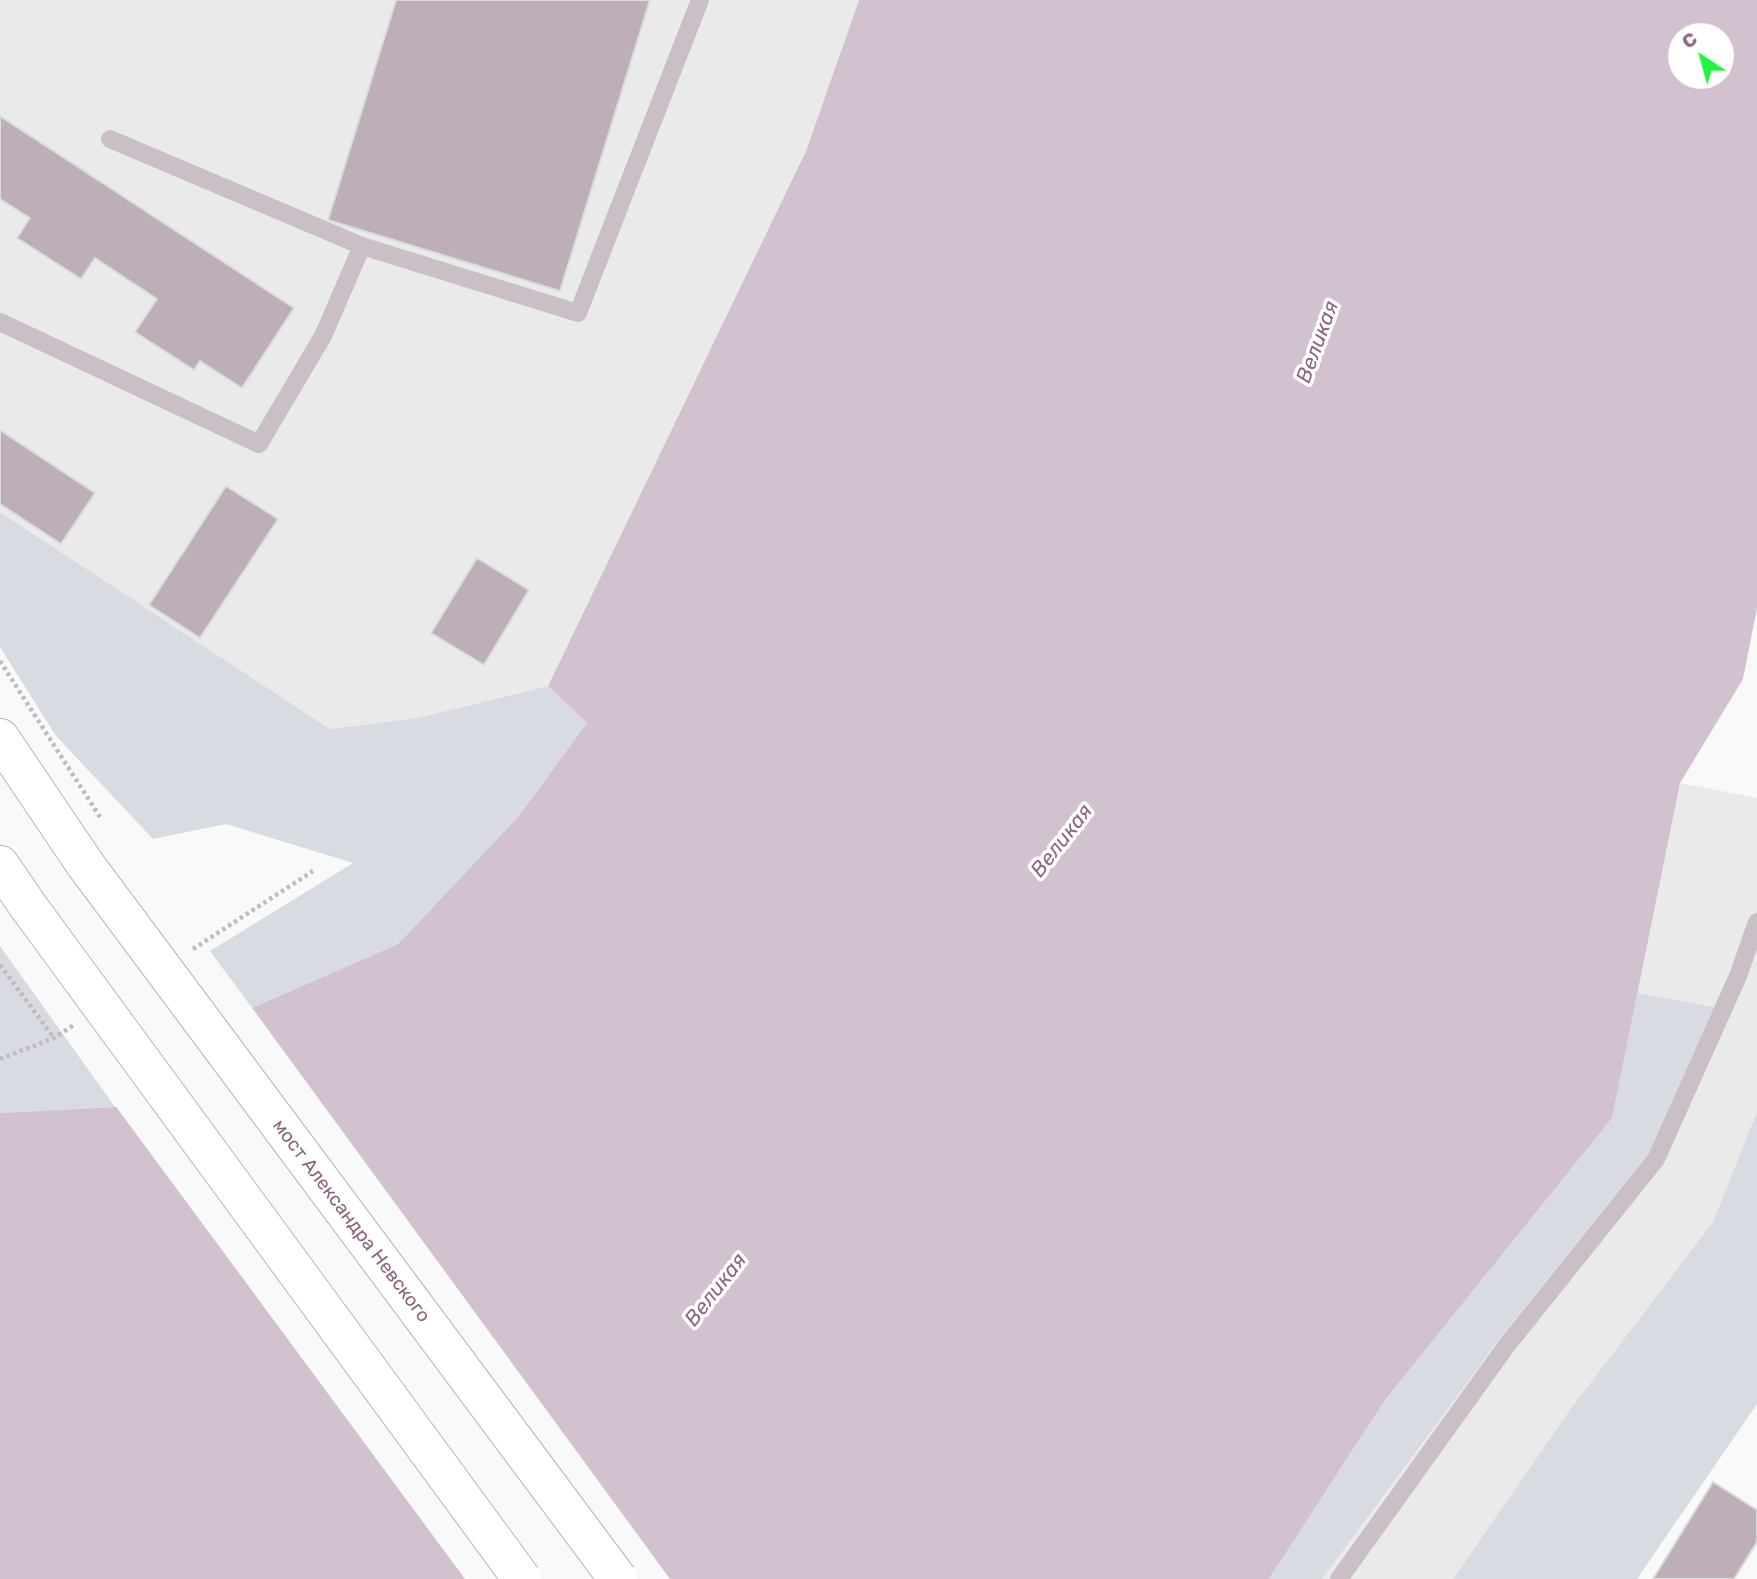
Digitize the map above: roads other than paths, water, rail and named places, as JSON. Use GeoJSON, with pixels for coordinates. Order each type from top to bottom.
{"type":"FeatureCollection","features":[{"type":"Feature","properties":{"kind":"highway","name":"мост Александра Невского"},"geometry":{"type":"LineString","coordinates":[[0,738],[85,864],[618,1579]]}},
{"type":"Feature","properties":{"kind":"highway"},"geometry":{"type":"LineString","coordinates":[[0,865],[522,1579]]}},
{"type":"Feature","properties":{"kind":"lane"},"geometry":{"type":"LineString","coordinates":[[110,139],[362,246],[578,313],[700,0]]}},
{"type":"Feature","properties":{"kind":"lane"},"geometry":{"type":"LineString","coordinates":[[0,322],[259,444],[323,336],[362,246]]}},
{"type":"Feature","properties":{"kind":"lane"},"geometry":{"type":"LineString","coordinates":[[1339,1579],[1507,1345],[1656,1159],[1738,976],[1757,922]]}},
{"type":"Feature","properties":{"kind":"water","name":"Великая"},"geometry":{"type":"Polygon","coordinates":[[[859,0],[1757,0],[1757,608],[1743,679],[1680,783],[1612,1118],[1385,1400],[1269,1579],[0,1579],[0,1113],[115,1107],[252,1008],[398,944],[518,817],[587,723],[548,686],[806,151],[859,0]]]}}]}
